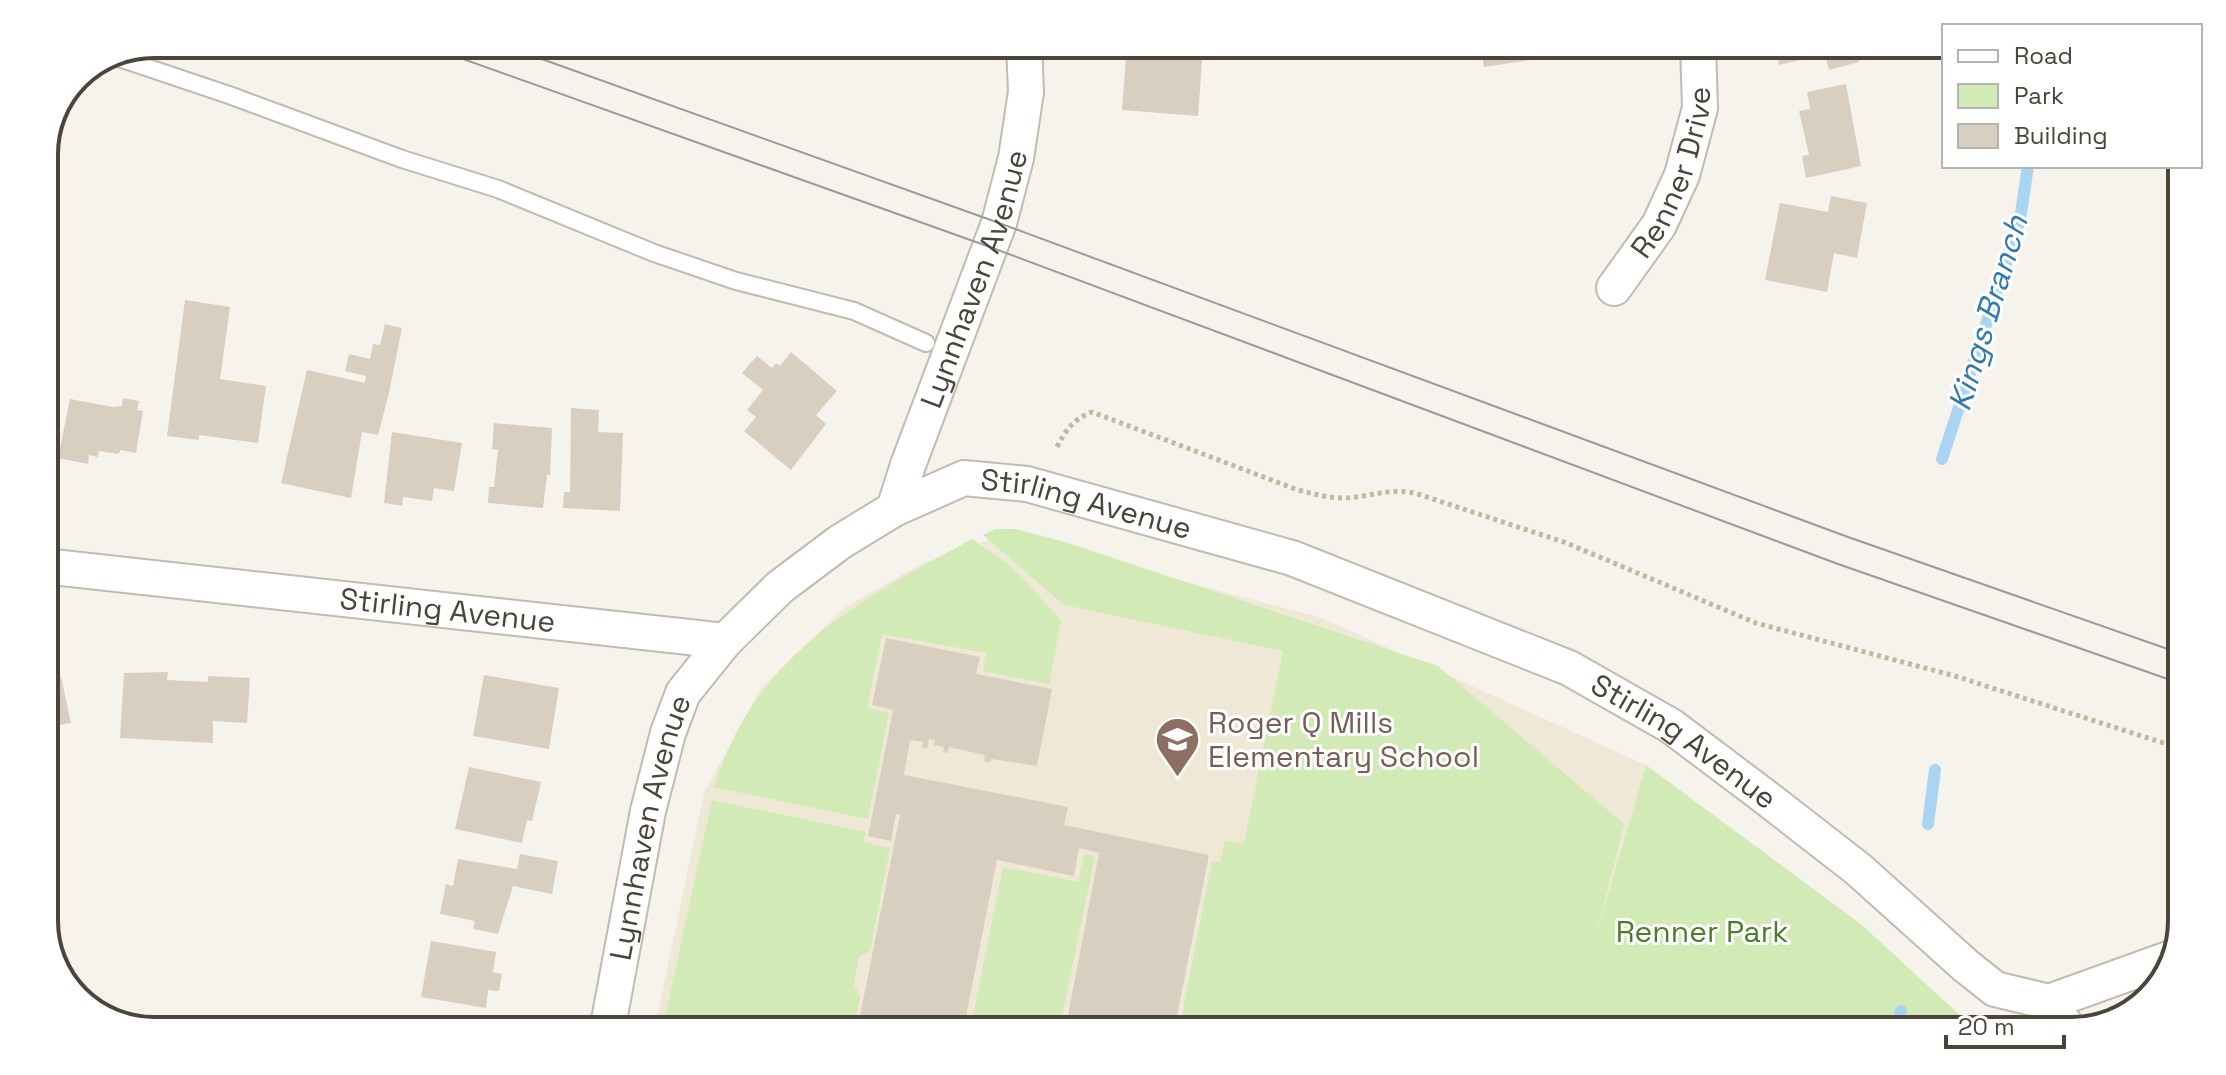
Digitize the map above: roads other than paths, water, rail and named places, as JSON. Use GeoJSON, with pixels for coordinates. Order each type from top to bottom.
{"type":"FeatureCollection","features":[{"type":"Feature","properties":{"kind":"street","name":"Lynnhaven Avenue"},"geometry":{"type":"LineString","coordinates":[[894,509],[999,223],[1016,158],[1026,92],[1025,58]]}},
{"type":"Feature","properties":{"kind":"street","name":"Renner Drive"},"geometry":{"type":"LineString","coordinates":[[1614,288],[1659,225],[1682,175],[1700,108],[1698,58]]}},
{"type":"Feature","properties":{"kind":"street","name":"Stirling Avenue"},"geometry":{"type":"LineString","coordinates":[[58,568],[725,641],[780,587],[840,542],[894,509],[964,478],[1027,484],[1292,558],[1569,668],[1671,726],[1858,869],[1995,989],[2049,1002]]}},
{"type":"Feature","properties":{"kind":"street","name":"Lynnhaven Avenue"},"geometry":{"type":"LineString","coordinates":[[610,1017],[648,811],[668,733],[683,693],[725,641]]}},
{"type":"Feature","properties":{"kind":"street"},"geometry":{"type":"LineString","coordinates":[[2060,1017],[2049,1002],[2158,963]]}},
{"type":"Feature","properties":{"kind":"lane"},"geometry":{"type":"LineString","coordinates":[[129,62],[402,159],[498,189],[668,258],[759,288],[854,311],[926,343]]}},
{"type":"Feature","properties":{"kind":"waterway","name":"Kings Branch"},"geometry":{"type":"LineString","coordinates":[[1942,459],[2020,220],[2028,168]]}},
{"type":"Feature","properties":{"kind":"waterway","name":"Kings Branch"},"geometry":{"type":"LineString","coordinates":[[1928,824],[1935,770]]}},
{"type":"Feature","properties":{"kind":"waterway","name":"Kings Branch"},"geometry":{"type":"LineString","coordinates":[[1899,1017],[1901,1011]]}},
{"type":"Feature","properties":{"kind":"tram line"},"geometry":{"type":"LineString","coordinates":[[460,58],[990,247],[1838,564],[2168,679]]}},
{"type":"Feature","properties":{"kind":"tram line"},"geometry":{"type":"LineString","coordinates":[[539,58],[999,223],[1848,537],[2168,649]]}},
{"type":"Feature","properties":{"kind":"place","name":"Roger Q Mills Elementary School"},"geometry":{"type":"Point","coordinates":[1177,779]}},
{"type":"Feature","properties":{"kind":"park label","name":"Renner Park"},"geometry":{"type":"Point","coordinates":[1702,932]}}]}
